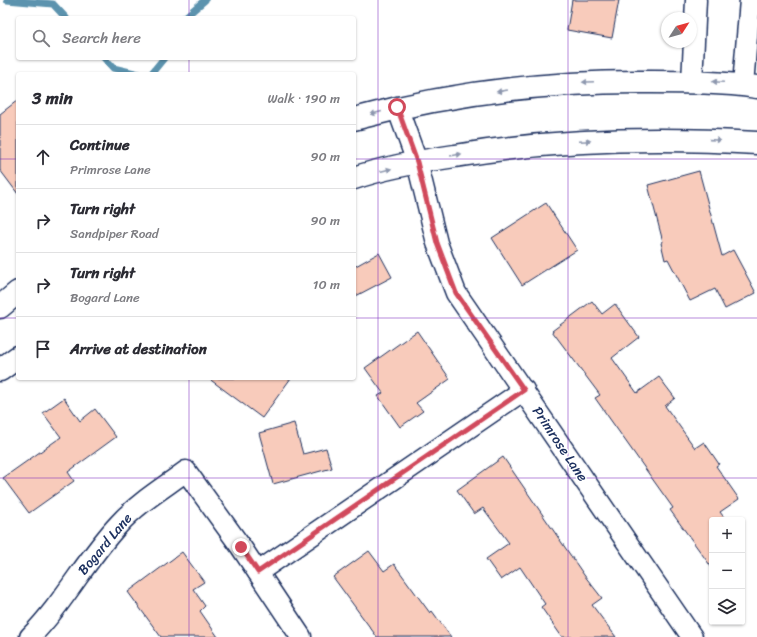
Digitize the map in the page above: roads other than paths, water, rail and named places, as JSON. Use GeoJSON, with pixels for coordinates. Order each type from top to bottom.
{"type":"FeatureCollection","features":[{"type":"Feature","properties":{"kind":"main road"},"geometry":{"type":"LineString","coordinates":[[356,118],[397,107],[540,85],[610,81],[720,82],[750,86]]}},
{"type":"Feature","properties":{"kind":"main road"},"geometry":{"type":"LineString","coordinates":[[356,177],[417,162],[497,148],[559,142],[652,138],[757,143]]}},
{"type":"Feature","properties":{"kind":"main road"},"geometry":{"type":"LineString","coordinates":[[0,307],[16,294]]}},
{"type":"Feature","properties":{"kind":"main road"},"geometry":{"type":"LineString","coordinates":[[0,370],[16,358]]}},
{"type":"Feature","properties":{"kind":"street"},"geometry":{"type":"LineString","coordinates":[[692,82],[696,0]]}},
{"type":"Feature","properties":{"kind":"street"},"geometry":{"type":"LineString","coordinates":[[750,0],[750,86]]}},
{"type":"Feature","properties":{"kind":"street","name":"Primrose Lane"},"geometry":{"type":"LineString","coordinates":[[397,107],[417,162],[437,243],[456,293],[692,637]]}},
{"type":"Feature","properties":{"kind":"street"},"geometry":{"type":"LineString","coordinates":[[258,572],[524,390]]}},
{"type":"Feature","properties":{"kind":"street","name":"Bogard Lane"},"geometry":{"type":"LineString","coordinates":[[30,637],[47,619],[119,524],[145,500],[186,471],[258,572],[301,637]]}},
{"type":"Feature","properties":{"kind":"waterway"},"geometry":{"type":"LineString","coordinates":[[7,0],[53,4],[64,16]]}},
{"type":"Feature","properties":{"kind":"waterway"},"geometry":{"type":"LineString","coordinates":[[186,16],[205,0]]}},
{"type":"Feature","properties":{"kind":"waterway"},"geometry":{"type":"LineString","coordinates":[[106,60],[113,68],[130,72]]}},
{"type":"Feature","properties":{"kind":"waterway"},"geometry":{"type":"LineString","coordinates":[[153,72],[162,60]]}}]}
